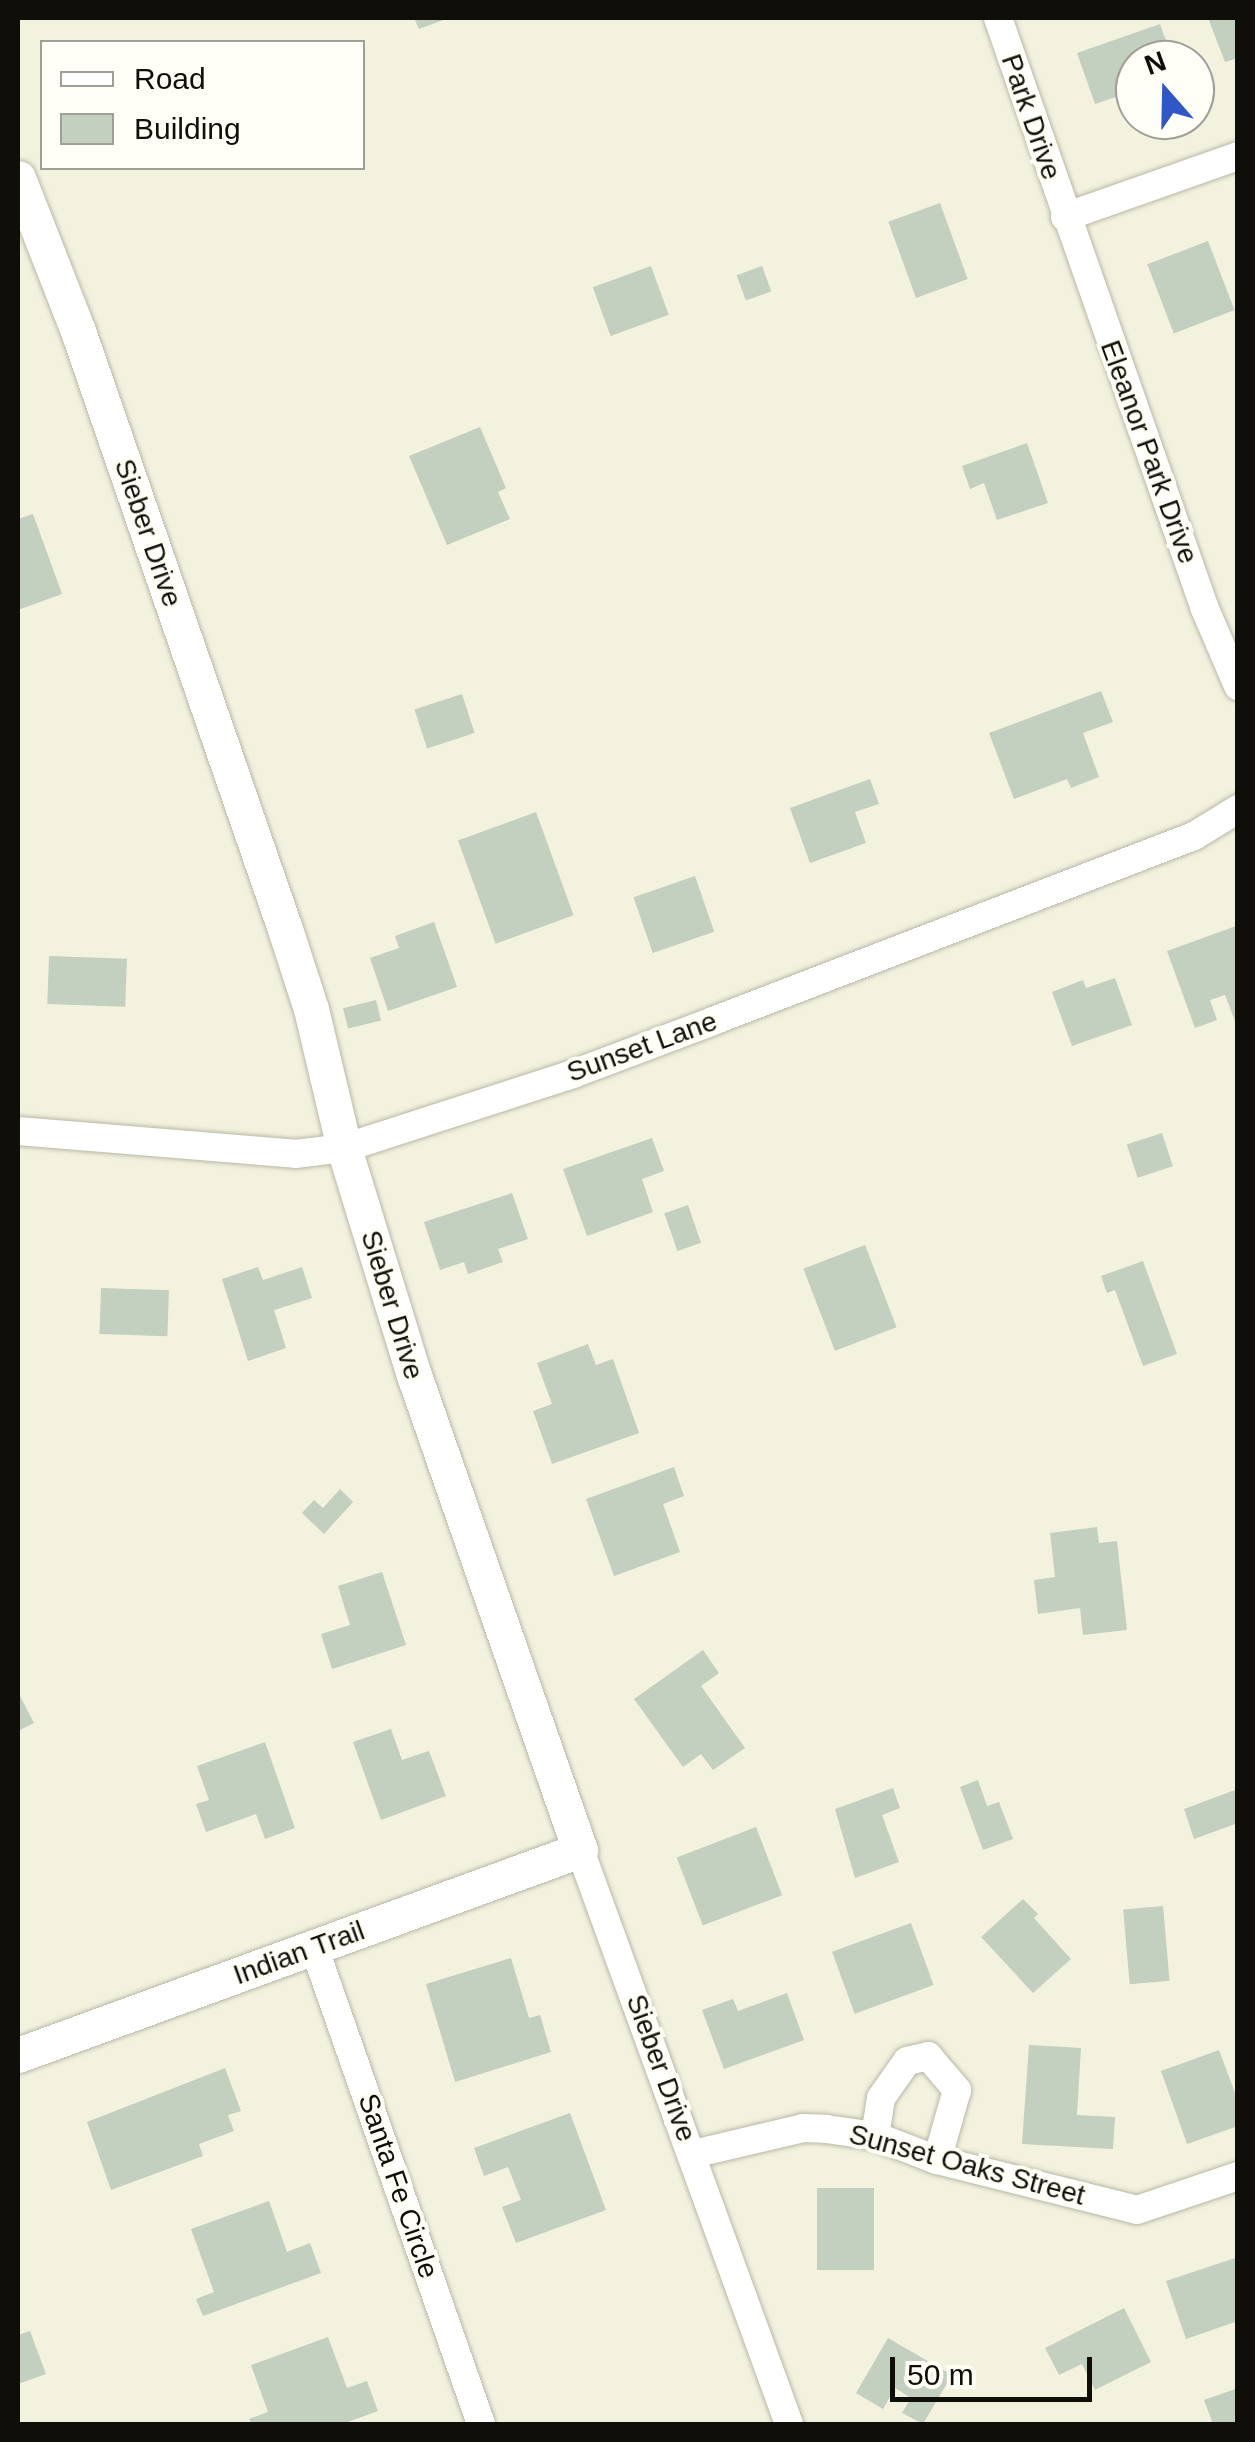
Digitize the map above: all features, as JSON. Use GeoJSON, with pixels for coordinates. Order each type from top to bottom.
{"type":"FeatureCollection","features":[{"type":"Feature","properties":{"kind":"street","name":"Park Drive"},"geometry":{"type":"LineString","coordinates":[[998,18],[1065,217]]}},
{"type":"Feature","properties":{"kind":"street"},"geometry":{"type":"LineString","coordinates":[[1065,217],[1238,156]]}},
{"type":"Feature","properties":{"kind":"street","name":"Sieber Drive"},"geometry":{"type":"LineString","coordinates":[[18,178],[91,369],[312,1009],[344,1148],[414,1375],[580,1850],[694,2154],[789,2424]]}},
{"type":"Feature","properties":{"kind":"street","name":"Eleanor Park Drive"},"geometry":{"type":"LineString","coordinates":[[1065,217],[1205,609],[1238,686]]}},
{"type":"Feature","properties":{"kind":"street","name":"Sunset Lane"},"geometry":{"type":"LineString","coordinates":[[18,1131],[294,1154],[344,1148],[643,1048],[1194,836],[1238,809]]}},
{"type":"Feature","properties":{"kind":"street","name":"Indian Trail"},"geometry":{"type":"LineString","coordinates":[[18,2056],[580,1850]]}},
{"type":"Feature","properties":{"kind":"street","name":"Santa Fe Circle"},"geometry":{"type":"LineString","coordinates":[[314,1948],[481,2424]]}},
{"type":"Feature","properties":{"kind":"street"},"geometry":{"type":"LineString","coordinates":[[875,2136],[881,2098],[907,2061],[928,2056],[957,2090],[937,2160]]}},
{"type":"Feature","properties":{"kind":"street","name":"Sunset Oaks Street"},"geometry":{"type":"LineString","coordinates":[[694,2154],[802,2128],[875,2136],[937,2160],[1137,2210],[1238,2176]]}},
{"type":"Feature","properties":{"kind":"building"},"geometry":{"type":"Polygon","coordinates":[[[414,18],[449,18],[419,29],[414,18]]]}},
{"type":"Feature","properties":{"kind":"building"},"geometry":{"type":"Polygon","coordinates":[[[1208,18],[1238,18],[1238,58],[1225,62],[1208,18]]]}},
{"type":"Feature","properties":{"kind":"building"},"geometry":{"type":"Polygon","coordinates":[[[1160,24],[1166,40],[1115,40],[1115,97],[1095,104],[1077,53],[1160,24]]]}},
{"type":"Feature","properties":{"kind":"building"},"geometry":{"type":"Polygon","coordinates":[[[940,203],[968,279],[916,298],[888,222],[940,203]]]}},
{"type":"Feature","properties":{"kind":"building"},"geometry":{"type":"Polygon","coordinates":[[[1208,241],[1235,310],[1174,333],[1147,264],[1208,241]]]}},
{"type":"Feature","properties":{"kind":"building"},"geometry":{"type":"Polygon","coordinates":[[[651,266],[669,315],[611,336],[593,287],[651,266]]]}},
{"type":"Feature","properties":{"kind":"building"},"geometry":{"type":"Polygon","coordinates":[[[762,266],[771,291],[746,301],[737,275],[762,266]]]}},
{"type":"Feature","properties":{"kind":"building"},"geometry":{"type":"Polygon","coordinates":[[[480,427],[506,488],[498,492],[510,519],[447,545],[409,456],[480,427]]]}},
{"type":"Feature","properties":{"kind":"building"},"geometry":{"type":"Polygon","coordinates":[[[1027,443],[1048,503],[997,520],[984,483],[970,489],[962,466],[1027,443]]]}},
{"type":"Feature","properties":{"kind":"building"},"geometry":{"type":"Polygon","coordinates":[[[33,514],[62,594],[18,610],[18,519],[33,514]]]}},
{"type":"Feature","properties":{"kind":"building"},"geometry":{"type":"Polygon","coordinates":[[[1101,691],[1113,722],[1083,733],[1099,777],[1071,788],[1067,779],[1014,799],[989,733],[1101,691]]]}},
{"type":"Feature","properties":{"kind":"building"},"geometry":{"type":"Polygon","coordinates":[[[462,694],[475,733],[427,748],[414,709],[462,694]]]}},
{"type":"Feature","properties":{"kind":"building"},"geometry":{"type":"Polygon","coordinates":[[[870,779],[879,804],[855,812],[866,843],[810,863],[790,808],[870,779]]]}},
{"type":"Feature","properties":{"kind":"building"},"geometry":{"type":"Polygon","coordinates":[[[536,812],[574,915],[496,944],[458,840],[536,812]]]}},
{"type":"Feature","properties":{"kind":"building"},"geometry":{"type":"Polygon","coordinates":[[[695,876],[714,932],[653,953],[634,897],[695,876]]]}},
{"type":"Feature","properties":{"kind":"building"},"geometry":{"type":"Polygon","coordinates":[[[434,922],[457,987],[388,1011],[370,958],[399,948],[395,936],[434,922]]]}},
{"type":"Feature","properties":{"kind":"building"},"geometry":{"type":"Polygon","coordinates":[[[1236,926],[1238,1029],[1225,995],[1210,1000],[1217,1020],[1195,1028],[1167,951],[1236,926]]]}},
{"type":"Feature","properties":{"kind":"building"},"geometry":{"type":"Polygon","coordinates":[[[49,956],[127,959],[125,1007],[47,1004],[49,956]]]}},
{"type":"Feature","properties":{"kind":"building"},"geometry":{"type":"Polygon","coordinates":[[[1115,978],[1132,1025],[1072,1046],[1052,992],[1083,980],[1086,988],[1115,978]]]}},
{"type":"Feature","properties":{"kind":"building"},"geometry":{"type":"Polygon","coordinates":[[[376,1000],[381,1020],[348,1029],[343,1008],[376,1000]]]}},
{"type":"Feature","properties":{"kind":"building"},"geometry":{"type":"Polygon","coordinates":[[[1162,1133],[1173,1166],[1138,1178],[1127,1144],[1162,1133]]]}},
{"type":"Feature","properties":{"kind":"building"},"geometry":{"type":"Polygon","coordinates":[[[652,1138],[664,1171],[642,1179],[653,1212],[587,1236],[563,1169],[652,1138]]]}},
{"type":"Feature","properties":{"kind":"building"},"geometry":{"type":"Polygon","coordinates":[[[512,1193],[528,1239],[498,1249],[503,1262],[468,1274],[464,1262],[440,1270],[424,1222],[512,1193]]]}},
{"type":"Feature","properties":{"kind":"building"},"geometry":{"type":"Polygon","coordinates":[[[688,1205],[701,1243],[677,1251],[664,1213],[688,1205]]]}},
{"type":"Feature","properties":{"kind":"building"},"geometry":{"type":"Polygon","coordinates":[[[865,1245],[897,1327],[835,1351],[803,1269],[865,1245]]]}},
{"type":"Feature","properties":{"kind":"building"},"geometry":{"type":"Polygon","coordinates":[[[1143,1261],[1177,1354],[1143,1366],[1115,1290],[1107,1293],[1101,1276],[1143,1261]]]}},
{"type":"Feature","properties":{"kind":"building"},"geometry":{"type":"Polygon","coordinates":[[[258,1267],[263,1280],[302,1267],[312,1298],[274,1310],[286,1348],[248,1361],[222,1279],[258,1267]]]}},
{"type":"Feature","properties":{"kind":"building"},"geometry":{"type":"Polygon","coordinates":[[[101,1288],[169,1290],[167,1336],[99,1334],[101,1288]]]}},
{"type":"Feature","properties":{"kind":"building"},"geometry":{"type":"Polygon","coordinates":[[[588,1344],[596,1365],[613,1359],[639,1433],[552,1464],[533,1411],[552,1404],[537,1363],[588,1344]]]}},
{"type":"Feature","properties":{"kind":"building"},"geometry":{"type":"Polygon","coordinates":[[[674,1467],[684,1496],[663,1504],[680,1552],[614,1576],[586,1499],[674,1467]]]}},
{"type":"Feature","properties":{"kind":"building"},"geometry":{"type":"Polygon","coordinates":[[[340,1489],[353,1502],[324,1534],[302,1513],[314,1500],[323,1508],[340,1489]]]}},
{"type":"Feature","properties":{"kind":"building"},"geometry":{"type":"Polygon","coordinates":[[[1097,1527],[1099,1543],[1117,1541],[1127,1630],[1083,1635],[1080,1608],[1038,1614],[1034,1580],[1055,1577],[1050,1533],[1097,1527]]]}},
{"type":"Feature","properties":{"kind":"building"},"geometry":{"type":"Polygon","coordinates":[[[382,1572],[406,1645],[332,1669],[321,1634],[350,1625],[338,1586],[382,1572]]]}},
{"type":"Feature","properties":{"kind":"building"},"geometry":{"type":"Polygon","coordinates":[[[703,1650],[719,1673],[701,1686],[745,1748],[713,1770],[701,1754],[683,1767],[634,1699],[703,1650]]]}},
{"type":"Feature","properties":{"kind":"building"},"geometry":{"type":"Polygon","coordinates":[[[18,1692],[34,1723],[18,1731],[18,1692]]]}},
{"type":"Feature","properties":{"kind":"building"},"geometry":{"type":"Polygon","coordinates":[[[391,1729],[402,1760],[429,1751],[446,1796],[381,1820],[353,1742],[391,1729]]]}},
{"type":"Feature","properties":{"kind":"building"},"geometry":{"type":"Polygon","coordinates":[[[265,1742],[295,1828],[265,1839],[256,1814],[206,1832],[196,1804],[209,1800],[197,1766],[265,1742]]]}},
{"type":"Feature","properties":{"kind":"building"},"geometry":{"type":"Polygon","coordinates":[[[978,1780],[987,1806],[999,1802],[1013,1839],[983,1850],[960,1787],[978,1780]]]}},
{"type":"Feature","properties":{"kind":"building"},"geometry":{"type":"Polygon","coordinates":[[[893,1788],[900,1808],[882,1815],[899,1862],[855,1878],[835,1809],[893,1788]]]}},
{"type":"Feature","properties":{"kind":"building"},"geometry":{"type":"Polygon","coordinates":[[[1235,1790],[1238,1823],[1194,1839],[1184,1809],[1235,1790]]]}},
{"type":"Feature","properties":{"kind":"building"},"geometry":{"type":"Polygon","coordinates":[[[756,1827],[782,1895],[703,1926],[677,1857],[756,1827]]]}},
{"type":"Feature","properties":{"kind":"building"},"geometry":{"type":"Polygon","coordinates":[[[1023,1899],[1038,1914],[1034,1918],[1071,1959],[1033,1993],[981,1937],[1023,1899]]]}},
{"type":"Feature","properties":{"kind":"building"},"geometry":{"type":"Polygon","coordinates":[[[1163,1906],[1170,1981],[1130,1984],[1123,1909],[1163,1906]]]}},
{"type":"Feature","properties":{"kind":"building"},"geometry":{"type":"Polygon","coordinates":[[[911,1923],[934,1985],[855,2014],[832,1952],[911,1923]]]}},
{"type":"Feature","properties":{"kind":"building"},"geometry":{"type":"Polygon","coordinates":[[[511,1958],[529,2018],[540,2015],[551,2052],[455,2082],[426,1984],[511,1958]]]}},
{"type":"Feature","properties":{"kind":"building"},"geometry":{"type":"Polygon","coordinates":[[[787,1993],[804,2040],[724,2069],[702,2010],[733,1999],[738,2011],[787,1993]]]}},
{"type":"Feature","properties":{"kind":"building"},"geometry":{"type":"Polygon","coordinates":[[[1029,2045],[1081,2048],[1077,2115],[1115,2117],[1113,2149],[1022,2144],[1029,2045]]]}},
{"type":"Feature","properties":{"kind":"building"},"geometry":{"type":"Polygon","coordinates":[[[1219,2050],[1238,2101],[1238,2126],[1187,2144],[1161,2071],[1219,2050]]]}},
{"type":"Feature","properties":{"kind":"building"},"geometry":{"type":"Polygon","coordinates":[[[225,2068],[241,2111],[228,2115],[234,2131],[199,2144],[203,2156],[111,2190],[87,2122],[225,2068]]]}},
{"type":"Feature","properties":{"kind":"building"},"geometry":{"type":"Polygon","coordinates":[[[570,2113],[606,2210],[516,2243],[502,2207],[521,2200],[508,2167],[484,2176],[474,2148],[570,2113]]]}},
{"type":"Feature","properties":{"kind":"building"},"geometry":{"type":"Polygon","coordinates":[[[817,2188],[874,2188],[874,2270],[817,2270],[817,2188]]]}},
{"type":"Feature","properties":{"kind":"building"},"geometry":{"type":"Polygon","coordinates":[[[269,2201],[287,2252],[310,2243],[321,2273],[203,2316],[196,2299],[214,2292],[191,2229],[269,2201]]]}},
{"type":"Feature","properties":{"kind":"building"},"geometry":{"type":"Polygon","coordinates":[[[1238,2257],[1238,2321],[1186,2339],[1166,2281],[1238,2257]]]}},
{"type":"Feature","properties":{"kind":"building"},"geometry":{"type":"Polygon","coordinates":[[[1124,2308],[1151,2362],[1095,2390],[1082,2364],[1059,2375],[1045,2348],[1124,2308]]]}},
{"type":"Feature","properties":{"kind":"building"},"geometry":{"type":"Polygon","coordinates":[[[30,2331],[46,2374],[18,2384],[18,2335],[30,2331]]]}},
{"type":"Feature","properties":{"kind":"building"},"geometry":{"type":"Polygon","coordinates":[[[328,2337],[347,2388],[367,2381],[378,2411],[342,2424],[251,2424],[249,2419],[268,2412],[251,2365],[328,2337]]]}},
{"type":"Feature","properties":{"kind":"building"},"geometry":{"type":"Polygon","coordinates":[[[888,2338],[952,2375],[923,2424],[902,2413],[911,2398],[895,2388],[883,2409],[856,2393],[888,2338]]]}},
{"type":"Feature","properties":{"kind":"building"},"geometry":{"type":"Polygon","coordinates":[[[1238,2388],[1238,2424],[1213,2424],[1204,2400],[1238,2388]]]}}]}
